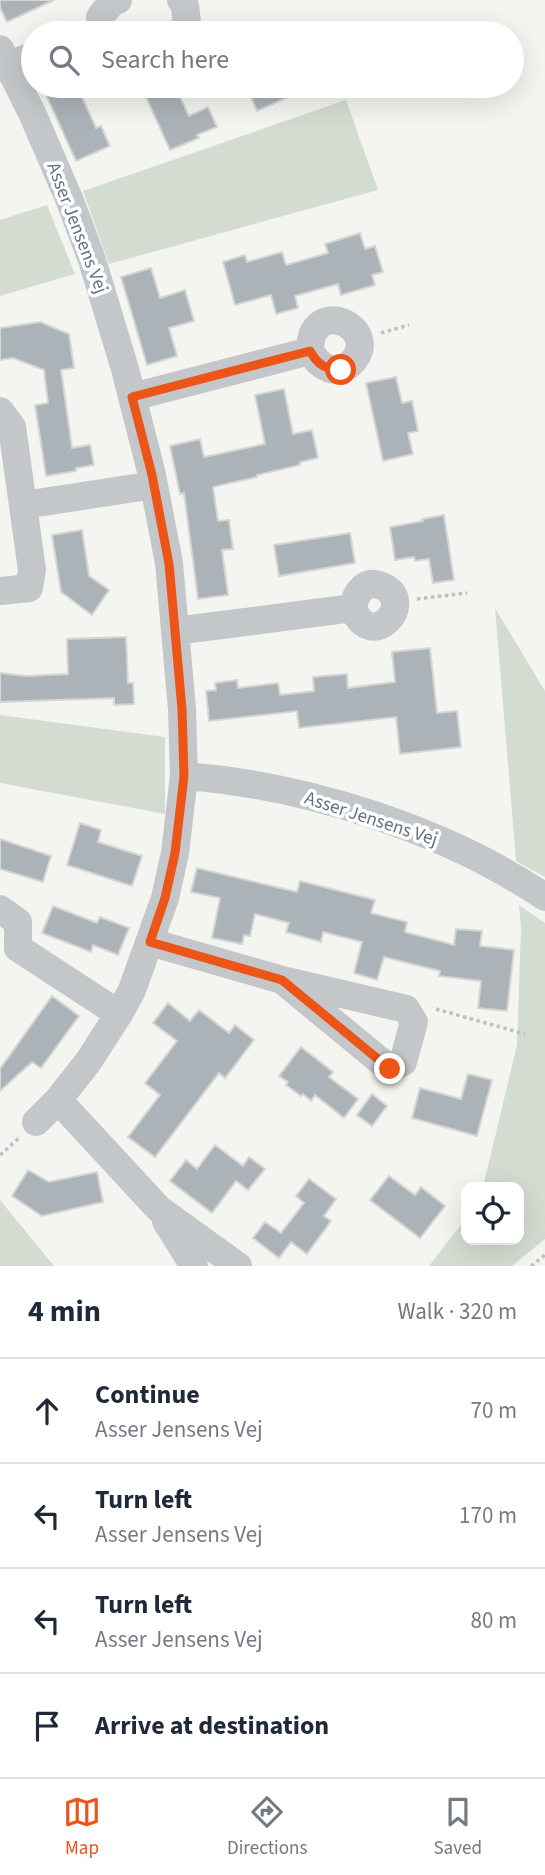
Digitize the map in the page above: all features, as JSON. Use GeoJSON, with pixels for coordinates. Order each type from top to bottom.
{"type":"FeatureCollection","features":[{"type":"Feature","properties":{"kind":"street"},"geometry":{"type":"LineString","coordinates":[[100,21],[112,2],[118,0]]}},
{"type":"Feature","properties":{"kind":"street"},"geometry":{"type":"LineString","coordinates":[[181,0],[185,6],[187,21]]}},
{"type":"Feature","properties":{"kind":"street","name":"Asser Jensens Vej"},"geometry":{"type":"LineString","coordinates":[[11,59],[21,83]]}},
{"type":"Feature","properties":{"kind":"street","name":"Asser Jensens Vej"},"geometry":{"type":"LineString","coordinates":[[27,98],[92,260],[125,369],[154,485],[169,564],[182,709],[184,776],[175,853],[165,898],[132,990],[88,1062],[58,1100],[36,1122]]}},
{"type":"Feature","properties":{"kind":"street"},"geometry":{"type":"LineString","coordinates":[[132,397],[310,351]]}},
{"type":"Feature","properties":{"kind":"street"},"geometry":{"type":"LineString","coordinates":[[0,411],[12,427],[32,570],[29,588],[0,591]]}},
{"type":"Feature","properties":{"kind":"street"},"geometry":{"type":"LineString","coordinates":[[24,505],[154,485]]}},
{"type":"Feature","properties":{"kind":"street"},"geometry":{"type":"LineString","coordinates":[[175,631],[353,608],[354,598],[359,590],[367,585],[385,587],[392,594],[395,603]]}},
{"type":"Feature","properties":{"kind":"street","name":"Asser Jensens Vej"},"geometry":{"type":"LineString","coordinates":[[184,776],[281,790],[392,822],[488,864],[545,897]]}},
{"type":"Feature","properties":{"kind":"street"},"geometry":{"type":"LineString","coordinates":[[0,909],[18,922],[9,954],[119,1014]]}},
{"type":"Feature","properties":{"kind":"street"},"geometry":{"type":"LineString","coordinates":[[150,942],[282,980],[406,1009],[414,1022],[403,1062],[390,1069],[282,980]]}},
{"type":"Feature","properties":{"kind":"street"},"geometry":{"type":"LineString","coordinates":[[58,1100],[159,1209],[194,1266]]}},
{"type":"Feature","properties":{"kind":"street"},"geometry":{"type":"LineString","coordinates":[[159,1209],[239,1266]]}},
{"type":"Feature","properties":{"kind":"path"},"geometry":{"type":"LineString","coordinates":[[395,603],[467,593]]}},
{"type":"Feature","properties":{"kind":"path"},"geometry":{"type":"LineString","coordinates":[[410,1015],[427,1006],[525,1034]]}},
{"type":"Feature","properties":{"kind":"path"},"geometry":{"type":"LineString","coordinates":[[531,1266],[545,1255]]}},
{"type":"Feature","properties":{"kind":"shaded area"},"geometry":{"type":"Polygon","coordinates":[[[346,100],[378,190],[109,264],[83,191],[346,100]]]}},
{"type":"Feature","properties":{"kind":"shaded area"},"geometry":{"type":"Polygon","coordinates":[[[47,205],[75,274],[0,296],[0,220],[47,205]]]}},
{"type":"Feature","properties":{"kind":"shaded area"},"geometry":{"type":"Polygon","coordinates":[[[495,608],[545,691],[545,877],[516,861],[495,608]]]}},
{"type":"Feature","properties":{"kind":"shaded area"},"geometry":{"type":"Polygon","coordinates":[[[0,715],[165,737],[165,814],[0,783],[0,715]]]}},
{"type":"Feature","properties":{"kind":"shaded area"},"geometry":{"type":"Polygon","coordinates":[[[519,905],[545,923],[545,1239],[512,1266],[429,1266],[461,1224],[461,1245],[524,1245],[524,1182],[484,1182],[517,1045],[521,929],[519,905]]]}},
{"type":"Feature","properties":{"kind":"shaded area"},"geometry":{"type":"Polygon","coordinates":[[[0,1200],[54,1266],[0,1266],[0,1200]]]}},
{"type":"Feature","properties":{"kind":"building"},"geometry":{"type":"Polygon","coordinates":[[[0,0],[54,0],[7,22],[0,8],[0,0]]]}},
{"type":"Feature","properties":{"kind":"building"},"geometry":{"type":"Polygon","coordinates":[[[47,98],[82,98],[96,128],[101,126],[110,146],[76,161],[47,98]]]}},
{"type":"Feature","properties":{"kind":"building"},"geometry":{"type":"Polygon","coordinates":[[[146,98],[181,98],[189,116],[208,107],[217,127],[170,150],[146,98]]]}},
{"type":"Feature","properties":{"kind":"building"},"geometry":{"type":"Polygon","coordinates":[[[251,98],[286,98],[257,111],[251,98]]]}},
{"type":"Feature","properties":{"kind":"building"},"geometry":{"type":"Polygon","coordinates":[[[360,233],[365,249],[375,246],[383,272],[372,275],[375,285],[341,295],[338,284],[295,296],[298,308],[276,314],[271,295],[235,305],[223,262],[245,255],[247,262],[282,252],[286,265],[328,253],[325,244],[360,233]]]}},
{"type":"Feature","properties":{"kind":"building"},"geometry":{"type":"Polygon","coordinates":[[[151,268],[160,298],[185,290],[194,321],[169,328],[177,356],[147,365],[121,277],[151,268]]]}},
{"type":"Feature","properties":{"kind":"building"},"geometry":{"type":"Polygon","coordinates":[[[40,322],[69,334],[74,368],[61,370],[72,448],[90,445],[94,465],[46,476],[35,405],[48,403],[44,370],[13,358],[0,360],[0,328],[40,322]]]}},
{"type":"Feature","properties":{"kind":"building"},"geometry":{"type":"Polygon","coordinates":[[[396,377],[402,403],[412,401],[418,431],[408,433],[413,454],[383,461],[366,383],[396,377]]]}},
{"type":"Feature","properties":{"kind":"building"},"geometry":{"type":"Polygon","coordinates":[[[284,389],[293,434],[312,430],[318,458],[213,487],[218,521],[229,520],[233,549],[222,550],[228,595],[198,599],[184,493],[180,494],[170,446],[200,439],[204,457],[265,444],[255,395],[284,389]]]}},
{"type":"Feature","properties":{"kind":"building"},"geometry":{"type":"Polygon","coordinates":[[[444,515],[454,580],[433,583],[429,559],[415,561],[414,557],[395,560],[390,527],[444,515]]]}},
{"type":"Feature","properties":{"kind":"building"},"geometry":{"type":"Polygon","coordinates":[[[82,530],[89,576],[109,590],[92,615],[61,592],[52,535],[82,530]]]}},
{"type":"Feature","properties":{"kind":"building"},"geometry":{"type":"Polygon","coordinates":[[[350,533],[355,563],[279,576],[274,545],[350,533]]]}},
{"type":"Feature","properties":{"kind":"building"},"geometry":{"type":"Polygon","coordinates":[[[126,637],[128,683],[133,683],[134,704],[114,705],[114,698],[0,702],[0,673],[26,676],[68,674],[67,639],[126,637]]]}},
{"type":"Feature","properties":{"kind":"building"},"geometry":{"type":"Polygon","coordinates":[[[430,648],[437,713],[457,711],[461,747],[400,754],[396,717],[299,728],[297,711],[209,721],[206,691],[216,690],[215,683],[237,680],[238,688],[278,683],[280,695],[314,691],[313,677],[347,674],[348,688],[395,682],[392,652],[430,648]]]}},
{"type":"Feature","properties":{"kind":"building"},"geometry":{"type":"Polygon","coordinates":[[[80,823],[101,830],[98,842],[142,856],[132,886],[67,865],[80,823]]]}},
{"type":"Feature","properties":{"kind":"building"},"geometry":{"type":"Polygon","coordinates":[[[0,839],[51,856],[43,882],[0,869],[0,839]]]}},
{"type":"Feature","properties":{"kind":"building"},"geometry":{"type":"Polygon","coordinates":[[[197,868],[297,892],[300,881],[375,900],[371,913],[407,922],[405,932],[454,945],[456,929],[482,931],[480,946],[514,950],[507,1011],[478,1008],[481,981],[439,976],[440,971],[384,957],[377,980],[354,973],[362,942],[323,932],[321,942],[286,932],[289,923],[255,914],[250,936],[244,935],[242,944],[212,938],[220,898],[191,892],[197,868]]]}},
{"type":"Feature","properties":{"kind":"building"},"geometry":{"type":"Polygon","coordinates":[[[53,906],[97,923],[100,917],[129,928],[118,955],[93,945],[91,952],[42,933],[53,906]]]}},
{"type":"Feature","properties":{"kind":"building"},"geometry":{"type":"Polygon","coordinates":[[[52,996],[79,1016],[41,1068],[32,1062],[0,1091],[0,1069],[52,996]]]}},
{"type":"Feature","properties":{"kind":"building"},"geometry":{"type":"Polygon","coordinates":[[[168,1003],[190,1021],[199,1010],[229,1033],[235,1025],[254,1040],[225,1078],[219,1073],[155,1157],[128,1137],[160,1095],[145,1083],[177,1041],[153,1023],[168,1003]]]}},
{"type":"Feature","properties":{"kind":"building"},"geometry":{"type":"Polygon","coordinates":[[[301,1047],[333,1072],[329,1077],[358,1099],[344,1118],[315,1095],[311,1101],[303,1094],[301,1096],[279,1076],[301,1047]]]}},
{"type":"Feature","properties":{"kind":"building"},"geometry":{"type":"Polygon","coordinates":[[[468,1074],[492,1080],[477,1136],[412,1118],[420,1088],[461,1099],[468,1074]]]}},
{"type":"Feature","properties":{"kind":"building"},"geometry":{"type":"Polygon","coordinates":[[[372,1094],[387,1106],[372,1126],[357,1115],[372,1094]]]}},
{"type":"Feature","properties":{"kind":"building"},"geometry":{"type":"Polygon","coordinates":[[[215,1145],[243,1166],[249,1157],[265,1169],[248,1190],[236,1181],[212,1213],[170,1181],[186,1160],[197,1169],[215,1145]]]}},
{"type":"Feature","properties":{"kind":"building"},"geometry":{"type":"Polygon","coordinates":[[[28,1170],[49,1182],[97,1172],[103,1202],[42,1216],[12,1196],[28,1170]]]}},
{"type":"Feature","properties":{"kind":"building"},"geometry":{"type":"Polygon","coordinates":[[[389,1176],[415,1195],[421,1187],[445,1206],[420,1238],[370,1200],[389,1176]]]}},
{"type":"Feature","properties":{"kind":"building"},"geometry":{"type":"Polygon","coordinates":[[[309,1179],[336,1199],[324,1216],[331,1221],[307,1254],[291,1242],[279,1258],[253,1238],[265,1222],[281,1233],[304,1203],[296,1196],[309,1179]]]}},
{"type":"Feature","properties":{"kind":"route"},"geometry":{"type":"LineString","coordinates":[[341,370],[328,369],[317,363],[310,351],[132,397],[152,475],[169,564],[182,709],[184,776],[175,853],[165,898],[150,942],[282,980],[390,1069]]}}]}
